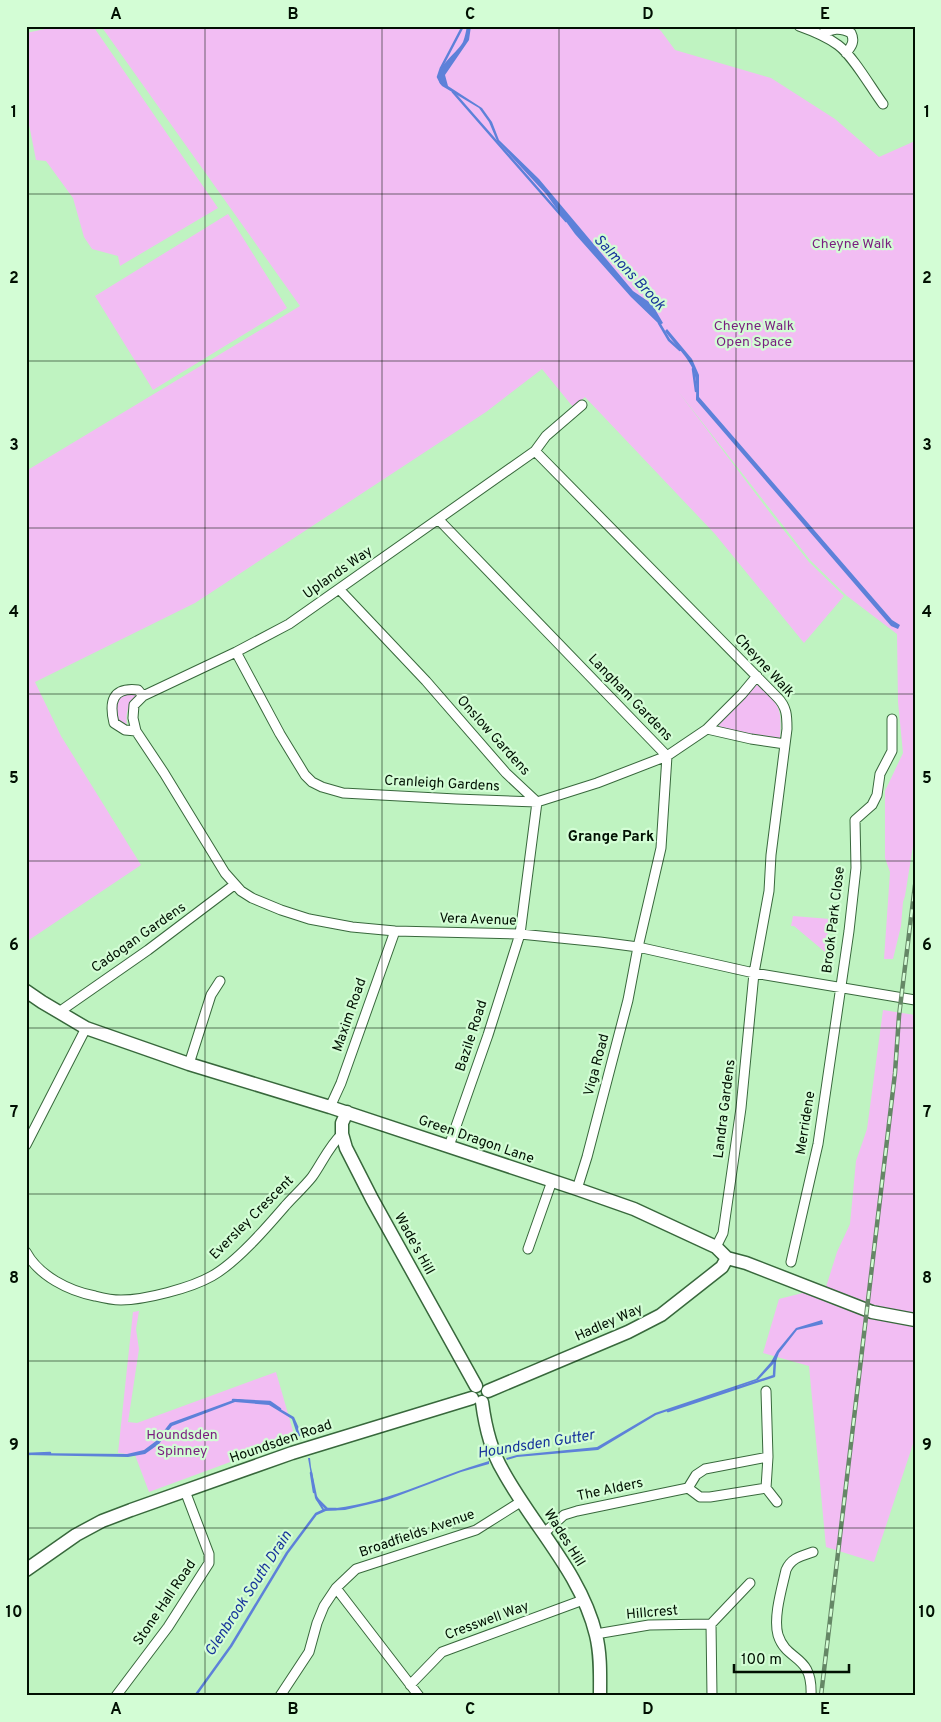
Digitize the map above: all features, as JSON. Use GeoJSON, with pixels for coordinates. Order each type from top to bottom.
{"type":"FeatureCollection","features":[{"type":"Feature","properties":{"kind":"street"},"geometry":{"type":"LineString","coordinates":[[799,26],[821,34],[839,46],[883,104]]}},
{"type":"Feature","properties":{"kind":"street"},"geometry":{"type":"LineString","coordinates":[[821,34],[843,28],[851,33],[853,38],[852,47],[846,53]]}},
{"type":"Feature","properties":{"kind":"street","name":"Uplands Way"},"geometry":{"type":"LineString","coordinates":[[143,696],[236,652],[289,624],[535,451],[546,436],[582,405]]}},
{"type":"Feature","properties":{"kind":"street","name":"Cheyne Walk"},"geometry":{"type":"LineString","coordinates":[[535,451],[784,704],[787,714],[785,744],[771,855],[769,891],[754,973]]}},
{"type":"Feature","properties":{"kind":"street","name":"Langham Gardens"},"geometry":{"type":"LineString","coordinates":[[439,520],[667,756],[661,848],[638,947]]}},
{"type":"Feature","properties":{"kind":"street","name":"Onslow Gardens"},"geometry":{"type":"LineString","coordinates":[[339,589],[426,681],[506,774],[538,802]]}},
{"type":"Feature","properties":{"kind":"street","name":"Cranleigh Gardens"},"geometry":{"type":"LineString","coordinates":[[236,652],[280,734],[305,775],[322,788],[343,793],[538,802],[597,783],[667,756],[707,729],[757,676]]}},
{"type":"Feature","properties":{"kind":"street"},"geometry":{"type":"LineString","coordinates":[[131,689],[138,690],[143,696],[134,705],[133,718],[136,731],[125,730],[114,723],[111,708],[114,697],[121,691],[131,689]]}},
{"type":"Feature","properties":{"kind":"street","name":"Brook Park Close"},"geometry":{"type":"LineString","coordinates":[[840,987],[856,868],[855,820],[872,805],[877,795],[880,774],[892,751],[892,720]]}},
{"type":"Feature","properties":{"kind":"street"},"geometry":{"type":"LineString","coordinates":[[707,729],[751,739],[785,744]]}},
{"type":"Feature","properties":{"kind":"street","name":"Vera Avenue"},"geometry":{"type":"LineString","coordinates":[[136,731],[234,885],[252,898],[280,910],[309,919],[395,931],[520,934],[638,947],[754,973],[911,999]]}},
{"type":"Feature","properties":{"kind":"street"},"geometry":{"type":"LineString","coordinates":[[520,934],[538,802]]}},
{"type":"Feature","properties":{"kind":"street","name":"Cadogan Gardens"},"geometry":{"type":"LineString","coordinates":[[59,1012],[148,950],[234,885]]}},
{"type":"Feature","properties":{"kind":"street","name":"Maxim Road"},"geometry":{"type":"LineString","coordinates":[[330,1107],[395,931]]}},
{"type":"Feature","properties":{"kind":"street","name":"Bazile Road"},"geometry":{"type":"LineString","coordinates":[[449,1146],[488,1035],[520,934]]}},
{"type":"Feature","properties":{"kind":"street","name":"Viga Road"},"geometry":{"type":"LineString","coordinates":[[577,1189],[628,1000],[638,947]]}},
{"type":"Feature","properties":{"kind":"street","name":"Landra Gardens"},"geometry":{"type":"LineString","coordinates":[[716,1247],[723,1234],[741,1108],[754,973]]}},
{"type":"Feature","properties":{"kind":"street"},"geometry":{"type":"LineString","coordinates":[[189,1064],[211,995],[220,981]]}},
{"type":"Feature","properties":{"kind":"street","name":"Merridene"},"geometry":{"type":"LineString","coordinates":[[791,1262],[818,1144],[840,987]]}},
{"type":"Feature","properties":{"kind":"street","name":"Green Dragon Lane"},"geometry":{"type":"LineString","coordinates":[[26,991],[86,1028],[189,1064],[347,1112],[634,1209],[716,1247],[727,1258],[746,1263],[872,1312],[915,1320]]}},
{"type":"Feature","properties":{"kind":"street"},"geometry":{"type":"LineString","coordinates":[[26,1145],[86,1028]]}},
{"type":"Feature","properties":{"kind":"street"},"geometry":{"type":"LineString","coordinates":[[342,1134],[342,1123],[347,1112]]}},
{"type":"Feature","properties":{"kind":"street","name":"Eversley Crescent"},"geometry":{"type":"LineString","coordinates":[[26,1252],[38,1268],[53,1280],[88,1295],[105,1298],[121,1300],[139,1298],[200,1282],[226,1266],[269,1224],[312,1178],[334,1142],[342,1134]]}},
{"type":"Feature","properties":{"kind":"street","name":"Wade's Hill"},"geometry":{"type":"LineString","coordinates":[[342,1134],[346,1148],[372,1199],[479,1394]]}},
{"type":"Feature","properties":{"kind":"street"},"geometry":{"type":"LineString","coordinates":[[528,1249],[552,1181]]}},
{"type":"Feature","properties":{"kind":"street","name":"Hadley Way"},"geometry":{"type":"LineString","coordinates":[[479,1394],[628,1332],[661,1315],[722,1267],[727,1258]]}},
{"type":"Feature","properties":{"kind":"street"},"geometry":{"type":"LineString","coordinates":[[766,1391],[768,1457],[766,1488],[776,1502]]}},
{"type":"Feature","properties":{"kind":"street","name":"Wades Hill"},"geometry":{"type":"LineString","coordinates":[[479,1394],[495,1455],[502,1471],[544,1533],[583,1600],[596,1634],[600,1668],[600,1696]]}},
{"type":"Feature","properties":{"kind":"street","name":"Houndsden Road"},"geometry":{"type":"LineString","coordinates":[[26,1570],[76,1535],[102,1521],[347,1435],[479,1394]]}},
{"type":"Feature","properties":{"kind":"street"},"geometry":{"type":"LineString","coordinates":[[766,1488],[700,1497],[688,1488],[696,1475],[705,1469],[768,1457]]}},
{"type":"Feature","properties":{"kind":"street","name":"The Alders"},"geometry":{"type":"LineString","coordinates":[[544,1533],[564,1515],[688,1488]]}},
{"type":"Feature","properties":{"kind":"street","name":"Stone Hall Road"},"geometry":{"type":"LineString","coordinates":[[116,1696],[168,1626],[209,1563],[209,1554],[185,1491]]}},
{"type":"Feature","properties":{"kind":"street","name":"Broadfields Avenue"},"geometry":{"type":"LineString","coordinates":[[280,1696],[308,1652],[324,1606],[336,1588],[356,1569],[476,1530],[522,1501]]}},
{"type":"Feature","properties":{"kind":"street"},"geometry":{"type":"LineString","coordinates":[[810,1696],[810,1674],[802,1662],[782,1643],[777,1632],[776,1621],[789,1563],[795,1558],[813,1552]]}},
{"type":"Feature","properties":{"kind":"street"},"geometry":{"type":"LineString","coordinates":[[712,1696],[712,1624],[750,1583]]}},
{"type":"Feature","properties":{"kind":"street"},"geometry":{"type":"LineString","coordinates":[[336,1588],[419,1696]]}},
{"type":"Feature","properties":{"kind":"street","name":"Cresswell Way"},"geometry":{"type":"LineString","coordinates":[[410,1684],[442,1652],[583,1600]]}},
{"type":"Feature","properties":{"kind":"street","name":"Hillcrest"},"geometry":{"type":"LineString","coordinates":[[596,1634],[650,1625],[712,1624]]}},
{"type":"Feature","properties":{"kind":"green space"},"geometry":{"type":"Polygon","coordinates":[[[59,26],[93,26],[218,208],[120,266],[118,256],[92,249],[84,237],[73,198],[46,161],[36,160],[26,109],[26,33],[59,26]]]}},
{"type":"Feature","properties":{"kind":"green space","name":"Cheyne Walk Open Space"},"geometry":{"type":"Polygon","coordinates":[[[101,26],[655,26],[675,50],[771,78],[835,119],[879,157],[915,141],[915,833],[903,902],[901,926],[893,959],[884,959],[890,872],[885,858],[885,791],[903,753],[898,702],[897,634],[847,596],[810,560],[677,390],[809,562],[844,596],[804,643],[715,534],[585,397],[573,407],[542,369],[486,412],[195,603],[35,682],[61,736],[141,865],[26,942],[26,471],[300,306],[101,26]]]}},
{"type":"Feature","properties":{"kind":"green space"},"geometry":{"type":"Polygon","coordinates":[[[228,214],[287,308],[153,390],[95,296],[228,214]]]}},
{"type":"Feature","properties":{"kind":"green space"},"geometry":{"type":"Polygon","coordinates":[[[757,683],[778,707],[780,713],[780,739],[724,729],[718,725],[718,720],[757,683]]]}},
{"type":"Feature","properties":{"kind":"green space"},"geometry":{"type":"Polygon","coordinates":[[[126,692],[138,694],[128,708],[127,725],[117,719],[115,714],[118,700],[126,692]]]}},
{"type":"Feature","properties":{"kind":"green space"},"geometry":{"type":"Polygon","coordinates":[[[793,916],[830,919],[825,952],[794,926],[791,926],[793,916]]]}},
{"type":"Feature","properties":{"kind":"green space"},"geometry":{"type":"Polygon","coordinates":[[[883,1010],[915,1015],[915,1438],[874,1562],[826,1547],[809,1366],[763,1353],[779,1299],[826,1287],[837,1252],[850,1224],[856,1161],[867,1129],[883,1010]]]}},
{"type":"Feature","properties":{"kind":"green space","name":"Houndsden Spinney"},"geometry":{"type":"Polygon","coordinates":[[[139,1311],[136,1329],[139,1349],[128,1422],[137,1423],[276,1372],[295,1438],[149,1492],[135,1455],[118,1453],[133,1312],[139,1311]]]}},
{"type":"Feature","properties":{"kind":"water"},"geometry":{"type":"Polygon","coordinates":[[[467,26],[471,26],[469,40],[445,75],[448,86],[482,108],[492,122],[499,140],[539,179],[633,291],[652,304],[663,323],[660,325],[631,297],[575,234],[546,194],[497,141],[489,122],[479,108],[442,86],[439,80],[441,68],[460,47],[467,26]]]}},
{"type":"Feature","properties":{"kind":"water"},"geometry":{"type":"Polygon","coordinates":[[[667,329],[692,359],[699,375],[699,397],[892,620],[900,625],[898,629],[891,626],[696,400],[694,371],[665,331],[667,329]]]}},
{"type":"Feature","properties":{"kind":"water"},"geometry":{"type":"Polygon","coordinates":[[[822,1320],[823,1324],[797,1330],[779,1353],[776,1361],[758,1380],[656,1415],[598,1450],[517,1457],[507,1460],[506,1458],[517,1455],[597,1447],[655,1413],[756,1379],[796,1328],[822,1320]]]}},
{"type":"Feature","properties":{"kind":"water"},"geometry":{"type":"Polygon","coordinates":[[[236,1399],[270,1403],[294,1417],[302,1435],[298,1437],[292,1419],[269,1405],[235,1402],[172,1426],[159,1444],[145,1454],[128,1457],[26,1455],[26,1453],[127,1454],[144,1450],[156,1441],[170,1423],[236,1399]]]}},
{"type":"Feature","properties":{"kind":"water"},"geometry":{"type":"Polygon","coordinates":[[[308,1458],[310,1458],[317,1496],[324,1509],[345,1507],[387,1497],[489,1461],[489,1464],[461,1472],[387,1500],[345,1510],[323,1511],[315,1498],[308,1458]]]}},
{"type":"Feature","properties":{"kind":"waterway","name":"Salmons Brook"},"geometry":{"type":"LineString","coordinates":[[441,83],[438,77],[441,68],[463,26]]}},
{"type":"Feature","properties":{"kind":"waterway","name":"Salmons Brook"},"geometry":{"type":"LineString","coordinates":[[453,92],[566,221]]}},
{"type":"Feature","properties":{"kind":"waterway","name":"Salmons Brook"},"geometry":{"type":"LineString","coordinates":[[659,323],[669,340],[680,350]]}},
{"type":"Feature","properties":{"kind":"waterway","name":"Salmons Brook"},"geometry":{"type":"LineString","coordinates":[[693,369],[696,391]]}},
{"type":"Feature","properties":{"kind":"waterway","name":"Houndsden Gutter"},"geometry":{"type":"LineString","coordinates":[[668,1411],[774,1376],[775,1359]]}},
{"type":"Feature","properties":{"kind":"waterway","name":"Houndsden Gutter"},"geometry":{"type":"LineString","coordinates":[[233,1400],[270,1402],[280,1409]]}},
{"type":"Feature","properties":{"kind":"waterway","name":"Houndsden Gutter"},"geometry":{"type":"LineString","coordinates":[[26,1454],[50,1453]]}},
{"type":"Feature","properties":{"kind":"waterway","name":"Houndsden Gutter"},"geometry":{"type":"LineString","coordinates":[[311,1473],[314,1492]]}},
{"type":"Feature","properties":{"kind":"waterway","name":"Houndsden Gutter"},"geometry":{"type":"LineString","coordinates":[[317,1499],[327,1509]]}},
{"type":"Feature","properties":{"kind":"waterway","name":"Glenbrook South Drain"},"geometry":{"type":"LineString","coordinates":[[195,1696],[231,1646],[287,1553],[316,1514],[327,1509],[336,1509]]}},
{"type":"Feature","properties":{"kind":"railway"},"geometry":{"type":"LineString","coordinates":[[821,1696],[895,1073],[899,1016],[915,885]]}},
{"type":"Feature","properties":{"kind":"district","name":"Grange Park"},"geometry":{"type":"Point","coordinates":[611,837]}}]}
